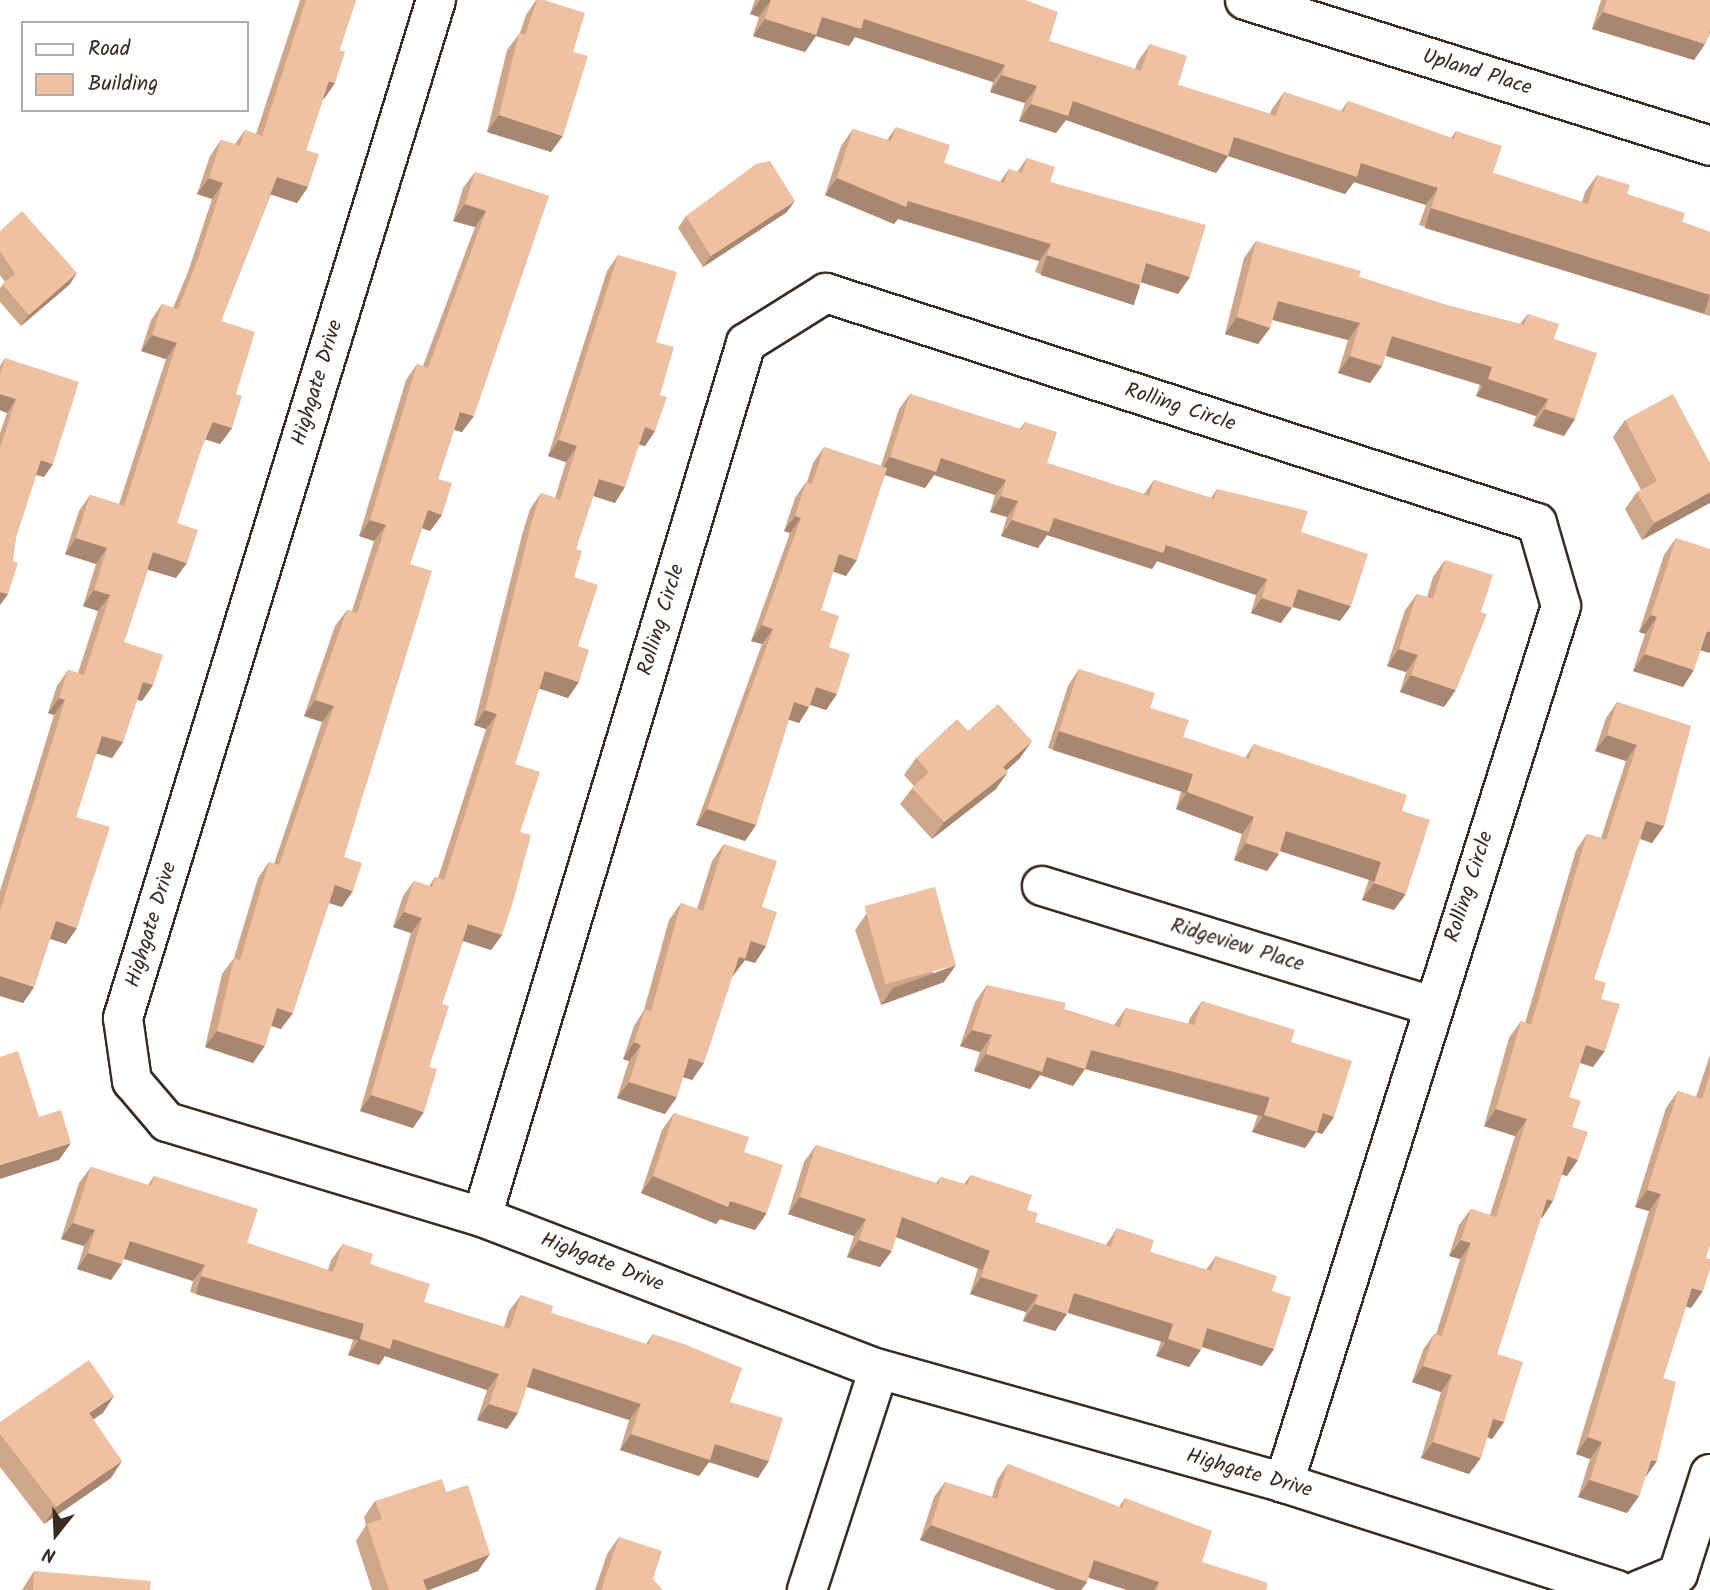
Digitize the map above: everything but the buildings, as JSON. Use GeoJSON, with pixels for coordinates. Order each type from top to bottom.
{"type":"FeatureCollection","features":[{"type":"Feature","properties":{"kind":"street","name":"Highgate Drive"},"geometry":{"type":"LineString","coordinates":[[436,0],[123,1018],[132,1081],[167,1122],[482,1217],[878,1369],[1284,1483],[1617,1590]]}},
{"type":"Feature","properties":{"kind":"street","name":"Upland Place"},"geometry":{"type":"LineString","coordinates":[[1245,0],[1710,146]]}},
{"type":"Feature","properties":{"kind":"street","name":"Rolling Circle"},"geometry":{"type":"LineString","coordinates":[[482,1217],[746,344],[826,293],[1537,523],[1561,606],[1432,1006],[1284,1483]]}},
{"type":"Feature","properties":{"kind":"street","name":"Ridgeview Place"},"geometry":{"type":"LineString","coordinates":[[1042,886],[1432,1006]]}},
{"type":"Feature","properties":{"kind":"street"},"geometry":{"type":"LineString","coordinates":[[807,1590],[878,1369]]}},
{"type":"Feature","properties":{"kind":"street"},"geometry":{"type":"LineString","coordinates":[[1639,1590],[1678,1574],[1710,1474]]}}]}
